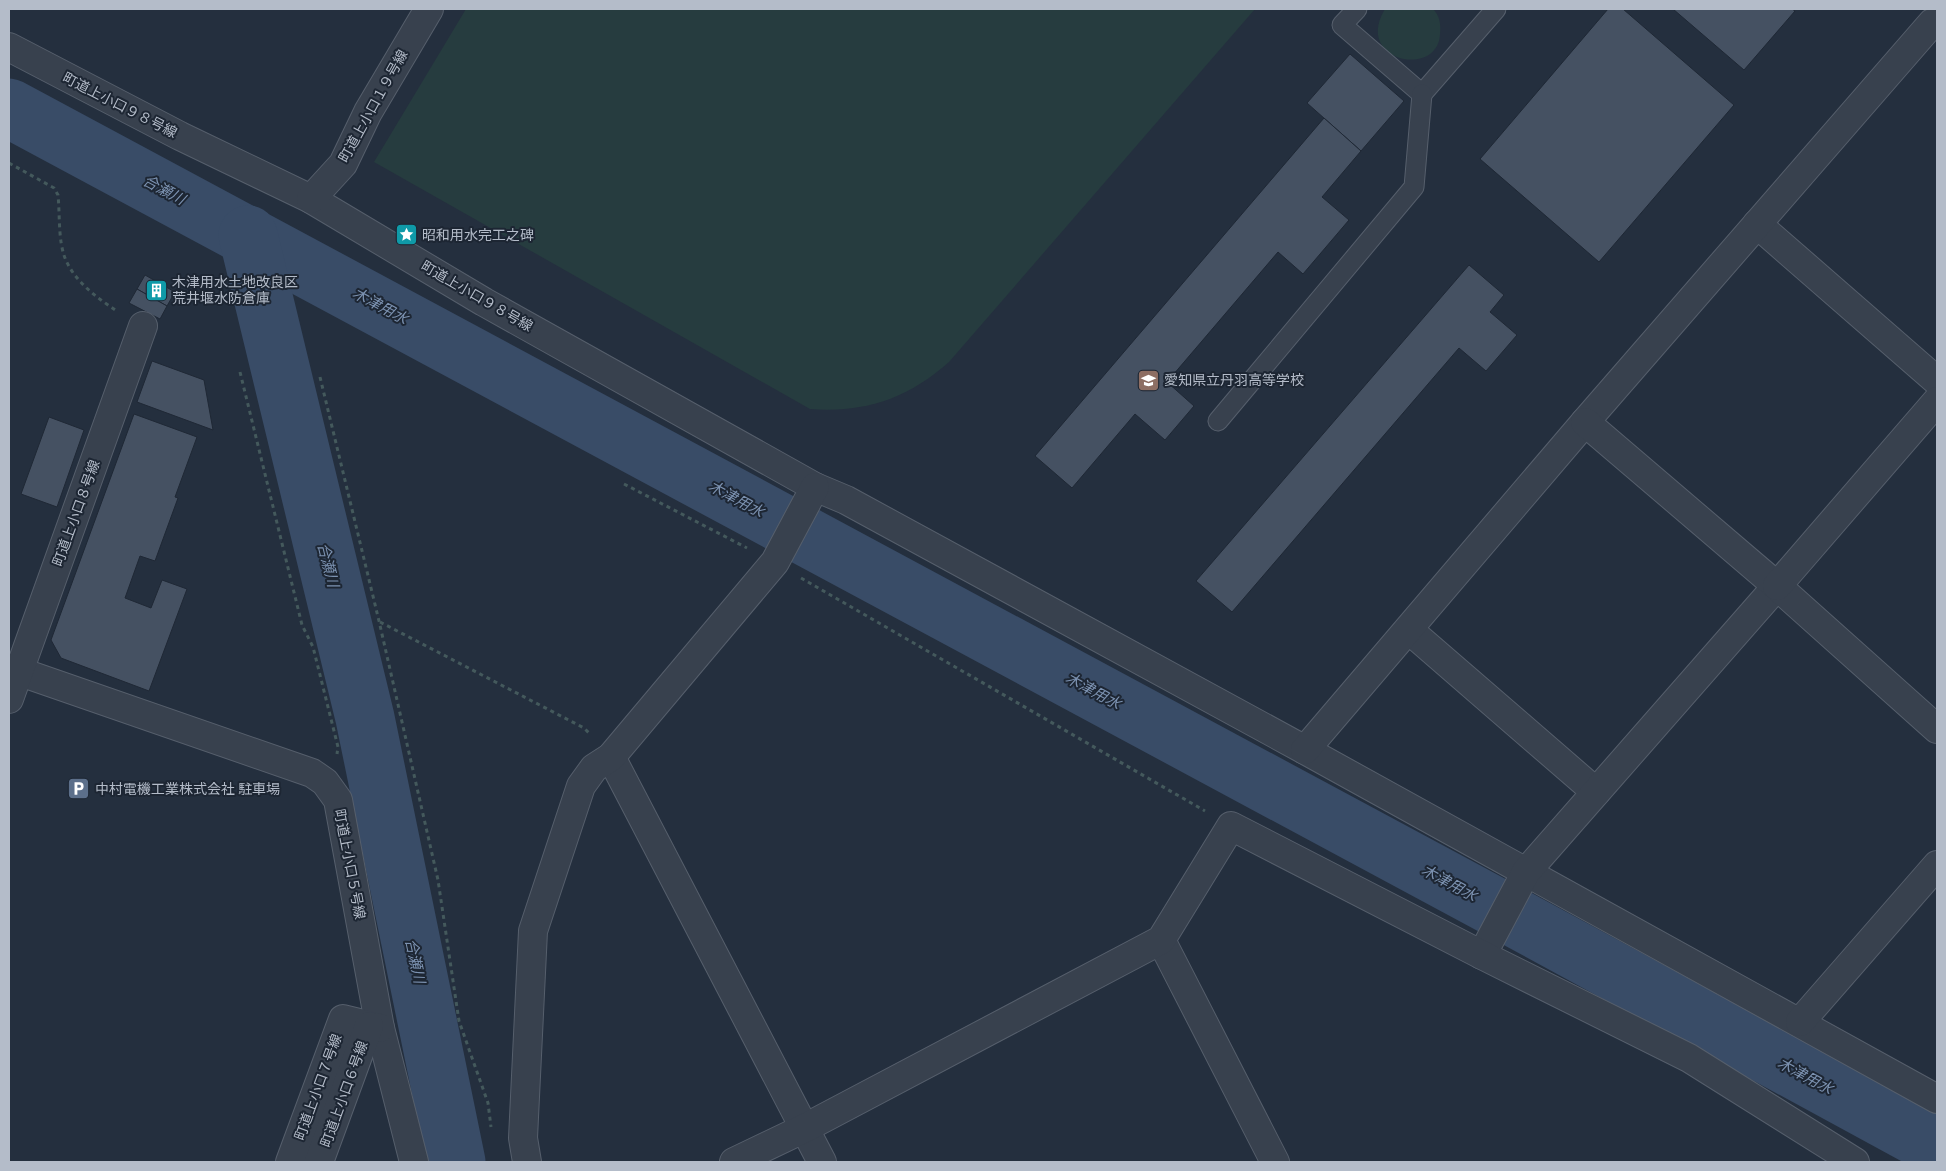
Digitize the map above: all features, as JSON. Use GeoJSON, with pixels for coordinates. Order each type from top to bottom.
{"type":"FeatureCollection","features":[{"type":"Feature","properties":{"kind":"street","name":"町道上小口１９号線"},"geometry":{"type":"LineString","coordinates":[[311,199],[343,164],[368,112],[429,9]]}},
{"type":"Feature","properties":{"kind":"street"},"geometry":{"type":"LineString","coordinates":[[1305,750],[1757,224],[1928,20]]}},
{"type":"Feature","properties":{"kind":"street","name":"町道上小口９８号線"},"geometry":{"type":"LineString","coordinates":[[9,47],[180,136],[311,199],[810,491],[846,500],[1305,750],[1937,1099]]}},
{"type":"Feature","properties":{"kind":"street"},"geometry":{"type":"LineString","coordinates":[[1757,224],[1937,381]]}},
{"type":"Feature","properties":{"kind":"street","name":"町道上小口８号線"},"geometry":{"type":"LineString","coordinates":[[9,699],[14,670],[143,326]]}},
{"type":"Feature","properties":{"kind":"street"},"geometry":{"type":"LineString","coordinates":[[1482,956],[1526,872],[1778,586],[1937,400]]}},
{"type":"Feature","properties":{"kind":"street"},"geometry":{"type":"LineString","coordinates":[[1585,422],[1778,586],[1937,729]]}},
{"type":"Feature","properties":{"kind":"street"},"geometry":{"type":"LineString","coordinates":[[527,1162],[524,1138],[533,931],[580,786],[594,768],[604,749],[777,558],[810,491]]}},
{"type":"Feature","properties":{"kind":"street"},"geometry":{"type":"LineString","coordinates":[[1409,630],[1596,792]]}},
{"type":"Feature","properties":{"kind":"street"},"geometry":{"type":"LineString","coordinates":[[14,670],[299,768],[312,773],[326,782]]}},
{"type":"Feature","properties":{"kind":"street"},"geometry":{"type":"LineString","coordinates":[[604,749],[822,1162]]}},
{"type":"Feature","properties":{"kind":"street","name":"町道上小口５号線"},"geometry":{"type":"LineString","coordinates":[[326,782],[338,800],[375,1027],[414,1162]]}},
{"type":"Feature","properties":{"kind":"street"},"geometry":{"type":"LineString","coordinates":[[734,1162],[805,1128],[1161,940],[1231,826],[1482,956],[1689,1058],[1855,1162]]}},
{"type":"Feature","properties":{"kind":"street"},"geometry":{"type":"LineString","coordinates":[[1800,1022],[1937,865]]}},
{"type":"Feature","properties":{"kind":"street"},"geometry":{"type":"LineString","coordinates":[[1161,940],[1275,1162]]}},
{"type":"Feature","properties":{"kind":"street","name":"町道上小口７号線"},"geometry":{"type":"LineString","coordinates":[[290,1162],[343,1019],[375,1027]]}},
{"type":"Feature","properties":{"kind":"street","name":"町道上小口６号線"},"geometry":{"type":"LineString","coordinates":[[319,1162],[375,1027]]}},
{"type":"Feature","properties":{"kind":"lane"},"geometry":{"type":"LineString","coordinates":[[1357,9],[1342,25],[1422,94]]}},
{"type":"Feature","properties":{"kind":"lane"},"geometry":{"type":"LineString","coordinates":[[1218,421],[1414,187],[1422,94],[1496,9]]}},
{"type":"Feature","properties":{"kind":"path"},"geometry":{"type":"LineString","coordinates":[[9,163],[54,188],[58,195],[65,257],[73,273],[102,302],[143,326]]}},
{"type":"Feature","properties":{"kind":"path"},"geometry":{"type":"LineString","coordinates":[[240,372],[302,625],[312,647],[338,747],[336,763],[326,782]]}},
{"type":"Feature","properties":{"kind":"path"},"geometry":{"type":"LineString","coordinates":[[320,377],[379,621],[438,880],[459,1021],[488,1103],[491,1132]]}},
{"type":"Feature","properties":{"kind":"path"},"geometry":{"type":"LineString","coordinates":[[624,484],[777,558],[1231,826]]}},
{"type":"Feature","properties":{"kind":"path"},"geometry":{"type":"LineString","coordinates":[[379,621],[584,728],[604,749]]}},
{"type":"Feature","properties":{"kind":"green space"},"geometry":{"type":"Polygon","coordinates":[[[466,9],[1255,9],[949,362],[917,386],[884,401],[849,409],[830,410],[810,409],[374,162],[466,9]]]}},
{"type":"Feature","properties":{"kind":"green space"},"geometry":{"type":"Polygon","coordinates":[[[1385,9],[1433,9],[1439,18],[1440,27],[1436,48],[1426,56],[1413,60],[1400,58],[1388,52],[1380,41],[1378,27],[1385,9]]]}},
{"type":"Feature","properties":{"kind":"building"},"geometry":{"type":"Polygon","coordinates":[[[1608,9],[1623,9],[1734,105],[1599,262],[1480,159],[1608,9]]]}},
{"type":"Feature","properties":{"kind":"building"},"geometry":{"type":"Polygon","coordinates":[[[1673,9],[1792,9],[1795,11],[1744,70],[1673,9]]]}},
{"type":"Feature","properties":{"kind":"building"},"geometry":{"type":"Polygon","coordinates":[[[1350,54],[1404,101],[1361,151],[1307,103],[1350,54]]]}},
{"type":"Feature","properties":{"kind":"building"},"geometry":{"type":"Polygon","coordinates":[[[1324,118],[1361,151],[1322,197],[1349,220],[1303,274],[1278,252],[1167,382],[1194,406],[1165,440],[1135,414],[1072,488],[1035,456],[1324,118]]]}},
{"type":"Feature","properties":{"kind":"building"},"geometry":{"type":"Polygon","coordinates":[[[1469,265],[1504,295],[1490,312],[1517,335],[1486,371],[1459,348],[1232,612],[1196,581],[1469,265]]]}},
{"type":"Feature","properties":{"kind":"building","name":"木津用水土地改良区 荒井堰水防倉庫"},"geometry":{"type":"Polygon","coordinates":[[[145,275],[175,292],[167,306],[137,289],[145,275]]]}},
{"type":"Feature","properties":{"kind":"building","name":"木津用水土地改良区 荒井堰水防倉庫"},"geometry":{"type":"Polygon","coordinates":[[[137,289],[167,306],[160,319],[129,303],[137,289]]]}},
{"type":"Feature","properties":{"kind":"building"},"geometry":{"type":"Polygon","coordinates":[[[152,361],[204,380],[213,430],[137,402],[152,361]]]}},
{"type":"Feature","properties":{"kind":"building"},"geometry":{"type":"Polygon","coordinates":[[[134,414],[197,437],[175,497],[178,498],[155,561],[140,556],[125,598],[151,608],[162,580],[187,589],[149,691],[61,658],[51,640],[134,414]]]}},
{"type":"Feature","properties":{"kind":"building"},"geometry":{"type":"Polygon","coordinates":[[[49,417],[84,430],[57,507],[21,494],[49,417]]]}},
{"type":"Feature","properties":{"kind":"waterway","name":"木津用水"},"geometry":{"type":"LineString","coordinates":[[9,108],[1514,917],[1937,1147]]}},
{"type":"Feature","properties":{"kind":"waterway","name":"合瀬川"},"geometry":{"type":"LineString","coordinates":[[248,235],[365,718],[456,1162]]}},
{"type":"Feature","properties":{"kind":"place","name":"昭和用水完工之碑"},"geometry":{"type":"Point","coordinates":[406,235]}},
{"type":"Feature","properties":{"kind":"place","name":"木津用水土地改良区 荒井堰水防倉庫"},"geometry":{"type":"Point","coordinates":[156,290]}},
{"type":"Feature","properties":{"kind":"place","name":"愛知県立丹羽高等学校"},"geometry":{"type":"Point","coordinates":[1148,380]}},
{"type":"Feature","properties":{"kind":"place","name":"中村電機工業株式会社 駐車場"},"geometry":{"type":"Point","coordinates":[79,789]}}]}
